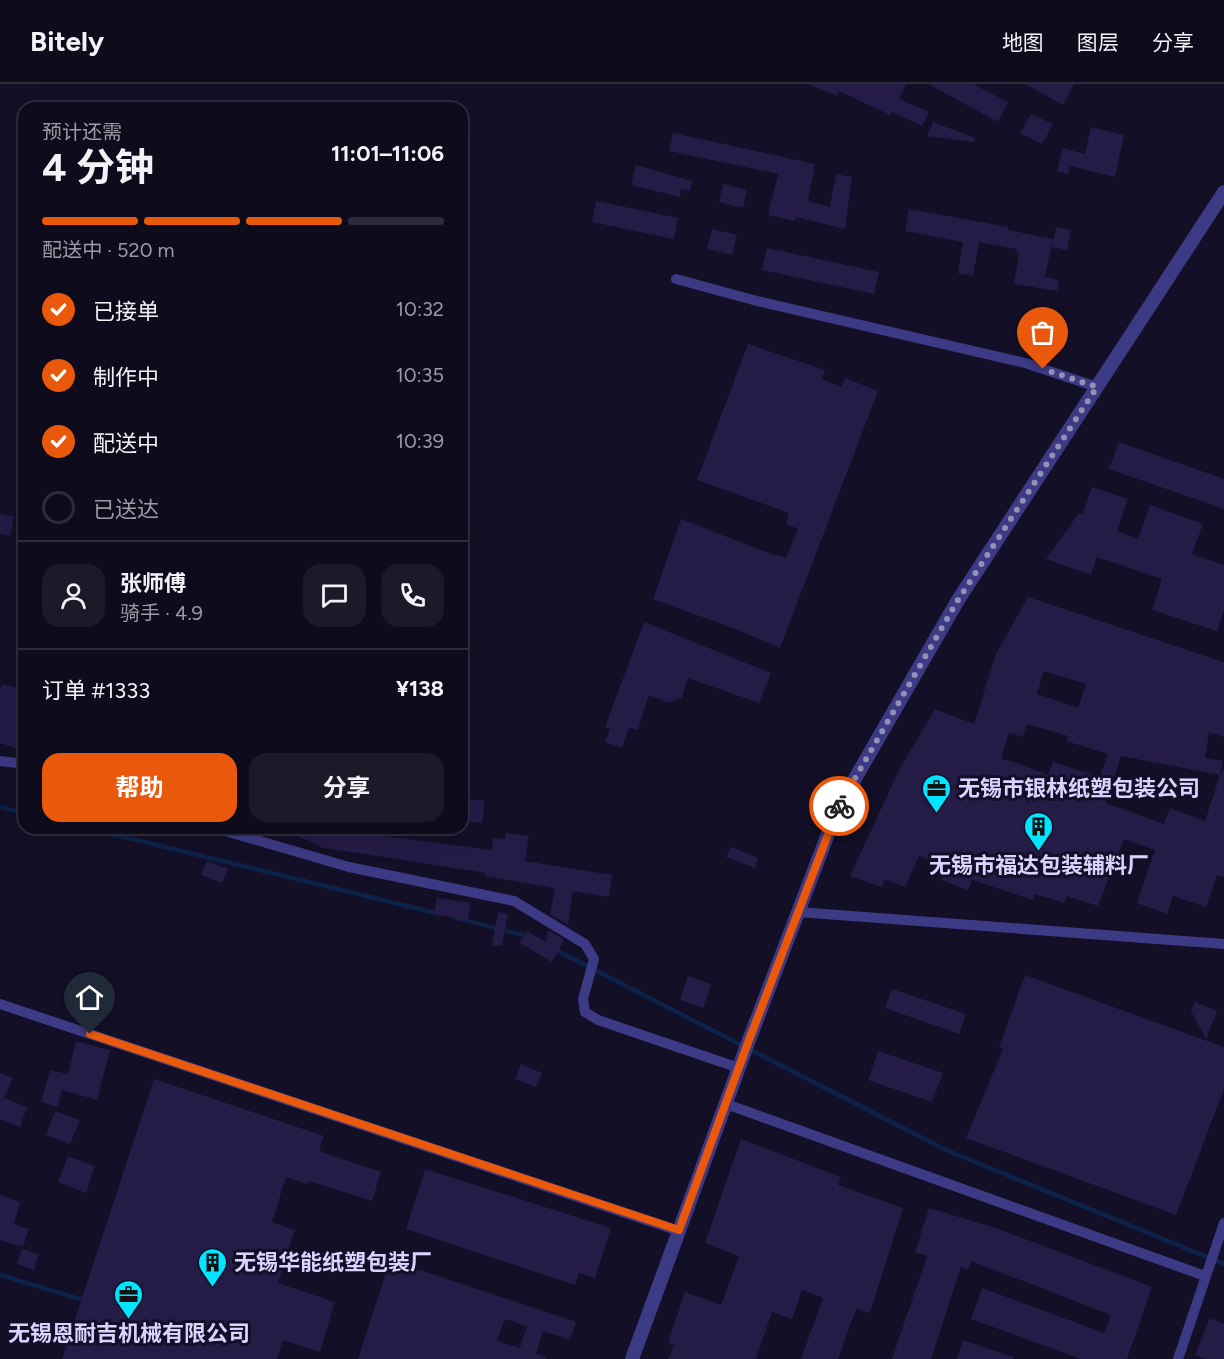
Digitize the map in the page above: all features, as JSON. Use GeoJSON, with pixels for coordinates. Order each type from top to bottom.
{"type":"FeatureCollection","features":[{"type":"Feature","properties":{"kind":"street"},"geometry":{"type":"LineString","coordinates":[[632,1359],[749,1040],[838,808],[958,600],[1224,192]]}},
{"type":"Feature","properties":{"kind":"street"},"geometry":{"type":"LineString","coordinates":[[676,279],[758,302],[1025,363],[1097,387]]}},
{"type":"Feature","properties":{"kind":"street"},"geometry":{"type":"LineString","coordinates":[[0,761],[18,763]]}},
{"type":"Feature","properties":{"kind":"street"},"geometry":{"type":"LineString","coordinates":[[236,834],[348,867],[514,901],[585,944],[594,959],[583,999],[585,1012],[598,1020],[741,1062]]}},
{"type":"Feature","properties":{"kind":"street"},"geometry":{"type":"LineString","coordinates":[[798,912],[1224,944]]}},
{"type":"Feature","properties":{"kind":"street"},"geometry":{"type":"LineString","coordinates":[[0,1004],[679,1230]]}},
{"type":"Feature","properties":{"kind":"street"},"geometry":{"type":"LineString","coordinates":[[726,1104],[1207,1272]]}},
{"type":"Feature","properties":{"kind":"street"},"geometry":{"type":"LineString","coordinates":[[1178,1359],[1224,1223]]}},
{"type":"Feature","properties":{"kind":"building"},"geometry":{"type":"Polygon","coordinates":[[[807,84],[906,84],[899,99],[929,112],[922,126],[892,112],[890,115],[839,91],[837,96],[807,84]]]}},
{"type":"Feature","properties":{"kind":"building"},"geometry":{"type":"Polygon","coordinates":[[[928,84],[973,84],[1008,102],[998,122],[928,84]]]}},
{"type":"Feature","properties":{"kind":"building"},"geometry":{"type":"Polygon","coordinates":[[[1025,84],[1074,84],[1063,105],[1025,84]]]}},
{"type":"Feature","properties":{"kind":"building"},"geometry":{"type":"Polygon","coordinates":[[[1031,114],[1053,124],[1042,144],[1020,133],[1031,114]]]}},
{"type":"Feature","properties":{"kind":"building"},"geometry":{"type":"Polygon","coordinates":[[[933,122],[975,138],[974,142],[927,136],[933,122]]]}},
{"type":"Feature","properties":{"kind":"building"},"geometry":{"type":"Polygon","coordinates":[[[1091,127],[1124,135],[1115,177],[1070,166],[1068,174],[1057,171],[1063,148],[1085,154],[1091,127]]]}},
{"type":"Feature","properties":{"kind":"building"},"geometry":{"type":"Polygon","coordinates":[[[673,133],[815,164],[808,201],[830,207],[836,174],[852,177],[845,229],[796,217],[795,221],[768,215],[778,174],[669,151],[673,133]]]}},
{"type":"Feature","properties":{"kind":"building"},"geometry":{"type":"Polygon","coordinates":[[[636,165],[692,181],[690,191],[681,189],[680,197],[631,185],[636,165]]]}},
{"type":"Feature","properties":{"kind":"building"},"geometry":{"type":"Polygon","coordinates":[[[723,184],[747,190],[743,208],[719,202],[723,184]]]}},
{"type":"Feature","properties":{"kind":"building"},"geometry":{"type":"Polygon","coordinates":[[[596,201],[678,218],[674,239],[592,222],[596,201]]]}},
{"type":"Feature","properties":{"kind":"building"},"geometry":{"type":"Polygon","coordinates":[[[909,209],[1008,227],[1008,230],[1053,239],[1045,277],[1059,280],[1057,291],[1014,284],[1019,253],[1017,249],[979,242],[973,276],[958,273],[963,242],[905,231],[909,209]]]}},
{"type":"Feature","properties":{"kind":"building"},"geometry":{"type":"Polygon","coordinates":[[[1056,227],[1071,230],[1067,250],[1052,247],[1056,227]]]}},
{"type":"Feature","properties":{"kind":"building"},"geometry":{"type":"Polygon","coordinates":[[[712,229],[737,235],[732,255],[707,249],[712,229]]]}},
{"type":"Feature","properties":{"kind":"building"},"geometry":{"type":"Polygon","coordinates":[[[767,248],[879,272],[874,294],[762,270],[767,248]]]}},
{"type":"Feature","properties":{"kind":"building"},"geometry":{"type":"Polygon","coordinates":[[[748,344],[825,370],[822,379],[841,387],[845,378],[878,391],[780,648],[653,599],[681,519],[786,558],[798,529],[786,524],[789,513],[697,480],[748,344]]]}},
{"type":"Feature","properties":{"kind":"building"},"geometry":{"type":"Polygon","coordinates":[[[1119,442],[1224,479],[1224,509],[1109,469],[1119,442]]]}},
{"type":"Feature","properties":{"kind":"building"},"geometry":{"type":"Polygon","coordinates":[[[1092,487],[1128,499],[1117,531],[1138,539],[1150,505],[1203,524],[1192,554],[1224,565],[1224,610],[1217,631],[1152,610],[1162,579],[1097,557],[1091,575],[1046,559],[1079,513],[1083,514],[1092,487]]]}},
{"type":"Feature","properties":{"kind":"building"},"geometry":{"type":"Polygon","coordinates":[[[0,514],[14,517],[10,536],[0,534],[0,514]]]}},
{"type":"Feature","properties":{"kind":"building"},"geometry":{"type":"Polygon","coordinates":[[[1028,597],[1224,662],[1224,737],[1209,732],[1205,758],[1223,761],[1220,775],[1224,769],[1224,877],[1217,875],[1206,907],[1173,896],[1167,914],[1137,903],[1155,850],[1124,839],[1098,906],[1067,896],[1064,903],[1035,894],[1033,900],[972,880],[968,890],[941,880],[947,866],[919,856],[905,887],[885,879],[882,887],[850,876],[899,770],[935,709],[974,724],[996,654],[1028,597]],[[1044,671],[1037,694],[1078,708],[1086,684],[1044,671]],[[1027,724],[1023,737],[1009,733],[1001,759],[1048,775],[1053,762],[1100,777],[1108,754],[1066,741],[1068,736],[1027,724]],[[1121,756],[1106,803],[1164,824],[1170,808],[1205,821],[1220,775],[1121,756]]]}},
{"type":"Feature","properties":{"kind":"building"},"geometry":{"type":"Polygon","coordinates":[[[644,622],[771,673],[759,703],[688,678],[682,697],[669,703],[649,695],[638,730],[629,727],[622,748],[605,742],[610,729],[605,727],[644,622]]]}},
{"type":"Feature","properties":{"kind":"building"},"geometry":{"type":"Polygon","coordinates":[[[2,684],[18,688],[18,749],[0,743],[2,684]]]}},
{"type":"Feature","properties":{"kind":"building"},"geometry":{"type":"Polygon","coordinates":[[[468,799],[485,801],[482,823],[468,822],[468,799]]]}},
{"type":"Feature","properties":{"kind":"building"},"geometry":{"type":"Polygon","coordinates":[[[506,833],[529,836],[525,861],[612,875],[609,897],[573,891],[568,925],[550,914],[555,888],[485,876],[486,873],[319,847],[292,834],[368,834],[492,850],[493,838],[505,839],[506,833]]]}},
{"type":"Feature","properties":{"kind":"building"},"geometry":{"type":"Polygon","coordinates":[[[731,847],[758,858],[755,868],[726,857],[731,847]]]}},
{"type":"Feature","properties":{"kind":"building"},"geometry":{"type":"Polygon","coordinates":[[[207,861],[228,869],[222,883],[201,875],[207,861]]]}},
{"type":"Feature","properties":{"kind":"building"},"geometry":{"type":"Polygon","coordinates":[[[437,898],[470,903],[468,920],[434,914],[437,898]]]}},
{"type":"Feature","properties":{"kind":"building"},"geometry":{"type":"Polygon","coordinates":[[[498,912],[508,914],[502,946],[492,945],[498,912]]]}},
{"type":"Feature","properties":{"kind":"building"},"geometry":{"type":"Polygon","coordinates":[[[548,930],[564,940],[552,962],[520,943],[527,931],[546,942],[548,930]]]}},
{"type":"Feature","properties":{"kind":"building"},"geometry":{"type":"Polygon","coordinates":[[[1025,975],[1224,1047],[1224,1089],[1176,1215],[966,1138],[1003,1049],[999,1047],[1025,975]]]}},
{"type":"Feature","properties":{"kind":"building"},"geometry":{"type":"Polygon","coordinates":[[[688,976],[711,984],[703,1008],[680,1000],[688,976]]]}},
{"type":"Feature","properties":{"kind":"building"},"geometry":{"type":"Polygon","coordinates":[[[892,989],[966,1014],[959,1034],[885,1008],[892,989]]]}},
{"type":"Feature","properties":{"kind":"building"},"geometry":{"type":"Polygon","coordinates":[[[1195,1002],[1217,1011],[1206,1039],[1191,1011],[1195,1002]]]}},
{"type":"Feature","properties":{"kind":"building"},"geometry":{"type":"Polygon","coordinates":[[[76,1041],[110,1050],[97,1100],[62,1090],[57,1107],[41,1102],[50,1070],[68,1074],[76,1041]]]}},
{"type":"Feature","properties":{"kind":"building"},"geometry":{"type":"Polygon","coordinates":[[[878,1051],[943,1073],[932,1102],[868,1080],[878,1051]]]}},
{"type":"Feature","properties":{"kind":"building"},"geometry":{"type":"Polygon","coordinates":[[[521,1064],[542,1073],[536,1087],[515,1079],[521,1064]]]}},
{"type":"Feature","properties":{"kind":"building"},"geometry":{"type":"Polygon","coordinates":[[[0,1073],[13,1078],[4,1098],[27,1107],[20,1127],[0,1119],[0,1073]]]}},
{"type":"Feature","properties":{"kind":"building"},"geometry":{"type":"Polygon","coordinates":[[[154,1079],[324,1136],[319,1151],[381,1172],[372,1201],[309,1181],[308,1184],[286,1177],[272,1222],[295,1230],[278,1283],[335,1302],[320,1352],[283,1340],[277,1359],[62,1359],[154,1079]]]}},
{"type":"Feature","properties":{"kind":"building"},"geometry":{"type":"Polygon","coordinates":[[[55,1111],[80,1120],[70,1144],[46,1135],[55,1111]]]}},
{"type":"Feature","properties":{"kind":"building"},"geometry":{"type":"Polygon","coordinates":[[[741,1139],[841,1177],[838,1185],[903,1208],[870,1313],[856,1309],[838,1359],[801,1359],[823,1298],[802,1290],[792,1319],[772,1312],[756,1359],[668,1359],[674,1345],[668,1343],[685,1292],[721,1305],[739,1256],[705,1243],[741,1139]]]}},
{"type":"Feature","properties":{"kind":"building"},"geometry":{"type":"Polygon","coordinates":[[[68,1156],[95,1166],[86,1193],[58,1182],[68,1156]]]}},
{"type":"Feature","properties":{"kind":"building"},"geometry":{"type":"Polygon","coordinates":[[[425,1169],[611,1228],[595,1278],[579,1273],[575,1285],[406,1229],[425,1169]]]}},
{"type":"Feature","properties":{"kind":"building"},"geometry":{"type":"Polygon","coordinates":[[[0,1195],[20,1202],[14,1224],[29,1229],[23,1247],[0,1240],[0,1195]]]}},
{"type":"Feature","properties":{"kind":"building"},"geometry":{"type":"Polygon","coordinates":[[[929,1208],[999,1229],[1152,1287],[1127,1359],[1081,1359],[971,1319],[982,1288],[1104,1333],[1111,1315],[971,1261],[968,1270],[961,1267],[931,1359],[892,1359],[927,1256],[915,1252],[929,1208]]]}},
{"type":"Feature","properties":{"kind":"building"},"geometry":{"type":"Polygon","coordinates":[[[22,1249],[39,1254],[34,1270],[17,1264],[22,1249]]]}},
{"type":"Feature","properties":{"kind":"building"},"geometry":{"type":"Polygon","coordinates":[[[390,1260],[576,1322],[570,1340],[543,1331],[536,1354],[546,1359],[358,1359],[390,1260]],[[505,1319],[497,1341],[520,1348],[527,1326],[505,1319]]]}},
{"type":"Feature","properties":{"kind":"building"},"geometry":{"type":"Polygon","coordinates":[[[1210,1318],[1224,1324],[1224,1359],[1205,1359],[1195,1355],[1210,1318]]]}},
{"type":"Feature","properties":{"kind":"building"},"geometry":{"type":"Polygon","coordinates":[[[963,1340],[1013,1357],[1013,1359],[957,1359],[963,1340]]]}},
{"type":"Feature","properties":{"kind":"waterway"},"geometry":{"type":"LineString","coordinates":[[0,807],[18,812]]}},
{"type":"Feature","properties":{"kind":"waterway"},"geometry":{"type":"LineString","coordinates":[[112,834],[440,914]]}},
{"type":"Feature","properties":{"kind":"waterway"},"geometry":{"type":"LineString","coordinates":[[457,918],[530,937]]}},
{"type":"Feature","properties":{"kind":"waterway"},"geometry":{"type":"LineString","coordinates":[[554,949],[946,1150],[1224,1264]]}},
{"type":"Feature","properties":{"kind":"waterway"},"geometry":{"type":"LineString","coordinates":[[0,1275],[86,1301]]}},
{"type":"Feature","properties":{"kind":"way so far"},"geometry":{"type":"LineString","coordinates":[[839,806],[958,600],[1097,387],[1043,369]]}},
{"type":"Feature","properties":{"kind":"place","name":"无锡市银林纸塑包装公司"},"geometry":{"type":"Point","coordinates":[937,814]}},
{"type":"Feature","properties":{"kind":"place","name":"无锡市福达包装辅料厂"},"geometry":{"type":"Point","coordinates":[1039,852]}},
{"type":"Feature","properties":{"kind":"place","name":"无锡华能纸塑包装厂"},"geometry":{"type":"Point","coordinates":[213,1288]}},
{"type":"Feature","properties":{"kind":"place","name":"无锡恩耐吉机械有限公司"},"geometry":{"type":"Point","coordinates":[129,1320]}},
{"type":"Feature","properties":{"kind":"route"},"geometry":{"type":"LineString","coordinates":[[90,1034],[679,1230],[839,806]]}}]}
